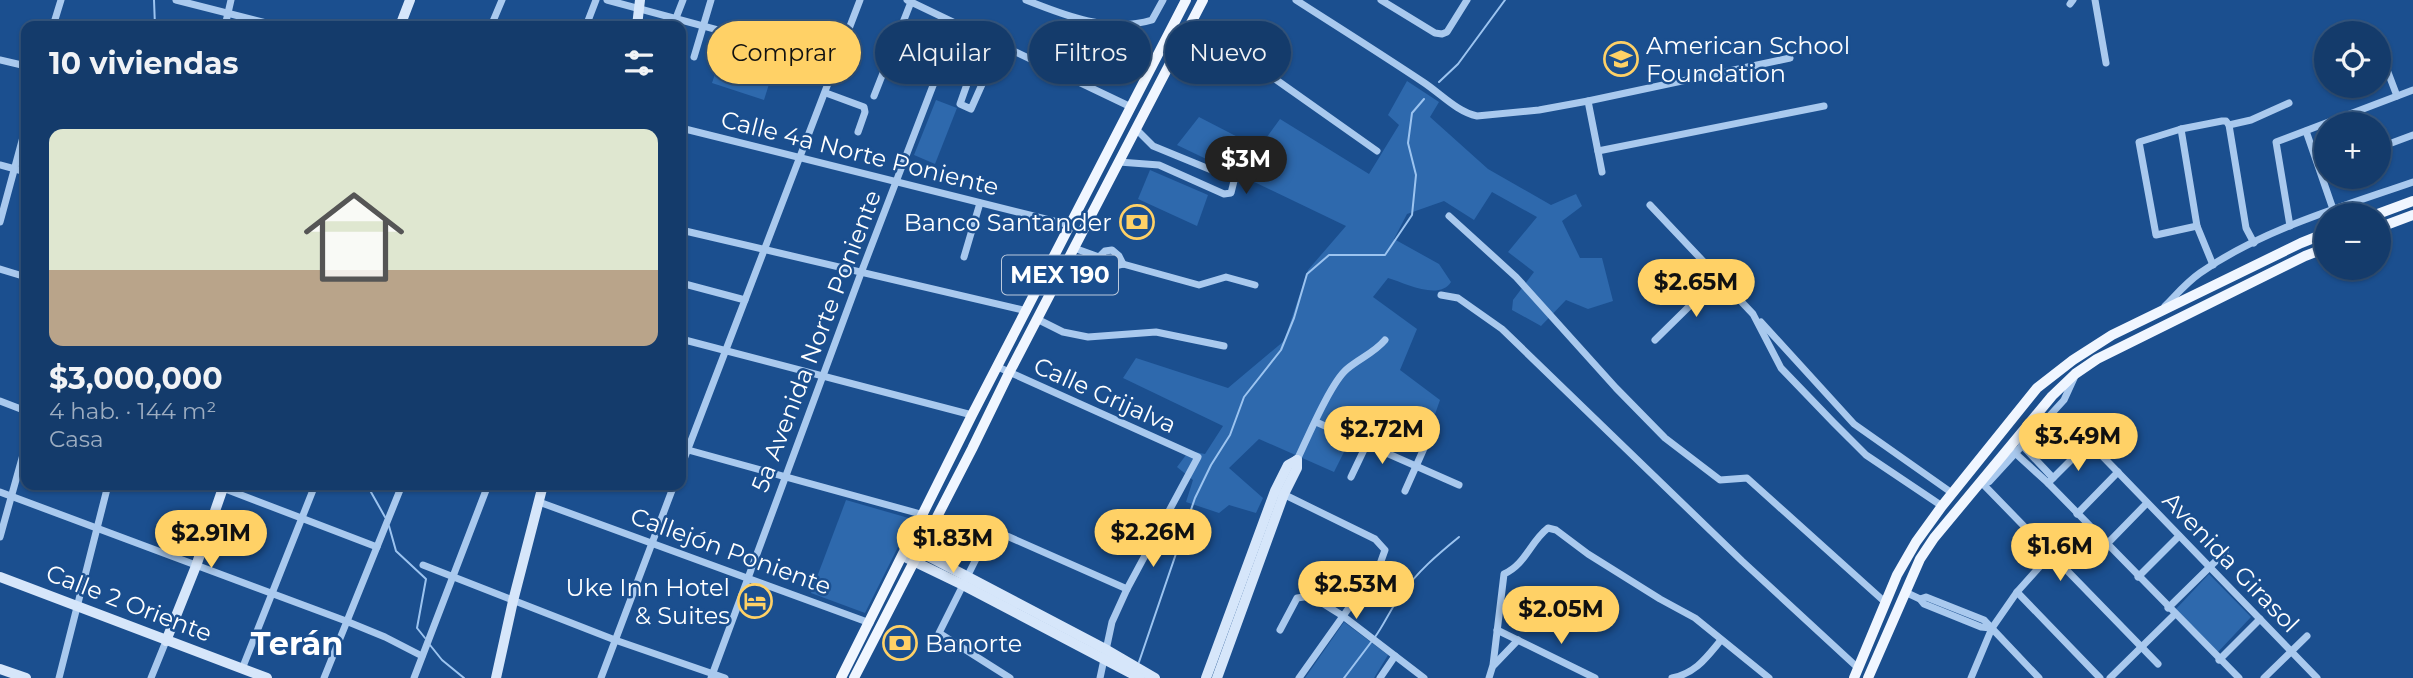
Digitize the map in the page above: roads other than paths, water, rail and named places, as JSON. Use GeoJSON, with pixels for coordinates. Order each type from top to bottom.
{"type":"FeatureCollection","features":[{"type":"Feature","properties":{"kind":"main road","name":"MEX 190"},"geometry":{"type":"LineString","coordinates":[[854,678],[911,554],[923,515],[1186,0]]}},
{"type":"Feature","properties":{"kind":"main road","name":"MEX 190"},"geometry":{"type":"LineString","coordinates":[[1193,21],[1203,0]]}},
{"type":"Feature","properties":{"kind":"main road","name":"MEX 190"},"geometry":{"type":"LineString","coordinates":[[841,678],[1009,373],[1165,74]]}},
{"type":"Feature","properties":{"kind":"main road"},"geometry":{"type":"LineString","coordinates":[[2391,209],[2413,201]]}},
{"type":"Feature","properties":{"kind":"main road"},"geometry":{"type":"LineString","coordinates":[[2391,223],[2413,215]]}},
{"type":"Feature","properties":{"kind":"main road"},"geometry":{"type":"LineString","coordinates":[[1856,673],[1898,575],[1916,542],[1941,506],[2037,388],[2112,335],[2314,238]]}},
{"type":"Feature","properties":{"kind":"main road"},"geometry":{"type":"LineString","coordinates":[[1868,678],[1920,559],[1934,538],[2052,396],[2075,374],[2123,345],[2314,253]]}},
{"type":"Feature","properties":{"kind":"street"},"geometry":{"type":"LineString","coordinates":[[55,21],[61,0]]}},
{"type":"Feature","properties":{"kind":"street"},"geometry":{"type":"LineString","coordinates":[[176,0],[257,21]]}},
{"type":"Feature","properties":{"kind":"street"},"geometry":{"type":"LineString","coordinates":[[226,21],[231,0]]}},
{"type":"Feature","properties":{"kind":"street"},"geometry":{"type":"LineString","coordinates":[[402,21],[410,0]]}},
{"type":"Feature","properties":{"kind":"street"},"geometry":{"type":"LineString","coordinates":[[493,21],[502,0]]}},
{"type":"Feature","properties":{"kind":"street"},"geometry":{"type":"LineString","coordinates":[[588,21],[596,0]]}},
{"type":"Feature","properties":{"kind":"street"},"geometry":{"type":"LineString","coordinates":[[607,0],[639,4],[707,26]]}},
{"type":"Feature","properties":{"kind":"street"},"geometry":{"type":"LineString","coordinates":[[676,18],[683,0]]}},
{"type":"Feature","properties":{"kind":"street"},"geometry":{"type":"LineString","coordinates":[[694,57],[711,0]]}},
{"type":"Feature","properties":{"kind":"street"},"geometry":{"type":"LineString","coordinates":[[852,21],[860,0]]}},
{"type":"Feature","properties":{"kind":"street"},"geometry":{"type":"LineString","coordinates":[[1026,0],[1059,14],[1114,26],[1152,20],[1163,0]]}},
{"type":"Feature","properties":{"kind":"street"},"geometry":{"type":"LineString","coordinates":[[1296,0],[1471,115],[1485,116],[1588,102],[1790,58]]}},
{"type":"Feature","properties":{"kind":"street"},"geometry":{"type":"LineString","coordinates":[[1381,0],[1434,33],[1443,34],[1447,32],[1467,0]]}},
{"type":"Feature","properties":{"kind":"street"},"geometry":{"type":"LineString","coordinates":[[2095,0],[2106,63]]}},
{"type":"Feature","properties":{"kind":"street"},"geometry":{"type":"LineString","coordinates":[[874,96],[909,1],[953,21]]}},
{"type":"Feature","properties":{"kind":"street"},"geometry":{"type":"LineString","coordinates":[[1015,51],[1131,107]]}},
{"type":"Feature","properties":{"kind":"street"},"geometry":{"type":"LineString","coordinates":[[0,60],[21,65]]}},
{"type":"Feature","properties":{"kind":"street"},"geometry":{"type":"LineString","coordinates":[[2391,80],[2397,96]]}},
{"type":"Feature","properties":{"kind":"street"},"geometry":{"type":"LineString","coordinates":[[686,444],[726,351],[763,249],[829,84]]}},
{"type":"Feature","properties":{"kind":"street","name":"5a Avenida Norte Poniente"},"geometry":{"type":"LineString","coordinates":[[712,676],[933,84]]}},
{"type":"Feature","properties":{"kind":"street"},"geometry":{"type":"LineString","coordinates":[[966,84],[960,104],[971,109],[982,84]]}},
{"type":"Feature","properties":{"kind":"street"},"geometry":{"type":"LineString","coordinates":[[1282,84],[1377,151]]}},
{"type":"Feature","properties":{"kind":"street"},"geometry":{"type":"LineString","coordinates":[[2290,226],[2276,142],[2413,90]]}},
{"type":"Feature","properties":{"kind":"street"},"geometry":{"type":"LineString","coordinates":[[826,93],[864,107],[865,112],[858,131]]}},
{"type":"Feature","properties":{"kind":"street"},"geometry":{"type":"LineString","coordinates":[[1588,102],[1602,172]]}},
{"type":"Feature","properties":{"kind":"street"},"geometry":{"type":"LineString","coordinates":[[2229,125],[2251,120],[2290,103]]}},
{"type":"Feature","properties":{"kind":"street"},"geometry":{"type":"LineString","coordinates":[[1598,151],[1824,106]]}},
{"type":"Feature","properties":{"kind":"street"},"geometry":{"type":"LineString","coordinates":[[2197,226],[2156,235],[2139,142],[2180,129],[2226,121],[2229,125],[2246,228],[2254,243]]}},
{"type":"Feature","properties":{"kind":"street","name":"Calle 4a Norte Poniente"},"geometry":{"type":"LineString","coordinates":[[686,129],[1070,225]]}},
{"type":"Feature","properties":{"kind":"street"},"geometry":{"type":"LineString","coordinates":[[1119,162],[1159,165],[1224,194],[1233,190],[1234,181],[1231,178],[1153,146],[1136,129]]}},
{"type":"Feature","properties":{"kind":"street"},"geometry":{"type":"LineString","coordinates":[[2180,129],[2197,226],[2213,265]]}},
{"type":"Feature","properties":{"kind":"street"},"geometry":{"type":"LineString","coordinates":[[2306,131],[2314,148]]}},
{"type":"Feature","properties":{"kind":"street"},"geometry":{"type":"LineString","coordinates":[[2391,143],[2413,135]]}},
{"type":"Feature","properties":{"kind":"street"},"geometry":{"type":"LineString","coordinates":[[0,222],[21,146]]}},
{"type":"Feature","properties":{"kind":"street"},"geometry":{"type":"LineString","coordinates":[[0,165],[21,171]]}},
{"type":"Feature","properties":{"kind":"street"},"geometry":{"type":"LineString","coordinates":[[2351,203],[2413,182]]}},
{"type":"Feature","properties":{"kind":"street"},"geometry":{"type":"LineString","coordinates":[[964,257],[980,203]]}},
{"type":"Feature","properties":{"kind":"street"},"geometry":{"type":"LineString","coordinates":[[1650,205],[1854,424],[1952,493]]}},
{"type":"Feature","properties":{"kind":"street"},"geometry":{"type":"LineString","coordinates":[[1448,216],[1516,277],[1665,438],[1720,480],[1747,478],[1886,603]]}},
{"type":"Feature","properties":{"kind":"street"},"geometry":{"type":"LineString","coordinates":[[2159,311],[2197,275],[2213,265],[2314,217]]}},
{"type":"Feature","properties":{"kind":"street"},"geometry":{"type":"LineString","coordinates":[[686,231],[1027,311]]}},
{"type":"Feature","properties":{"kind":"street"},"geometry":{"type":"LineString","coordinates":[[1073,247],[1099,257],[1107,268],[1123,264],[1199,285],[1226,277],[1255,285]]}},
{"type":"Feature","properties":{"kind":"street"},"geometry":{"type":"LineString","coordinates":[[1099,257],[1105,251],[1112,250],[1123,264]]}},
{"type":"Feature","properties":{"kind":"street"},"geometry":{"type":"LineString","coordinates":[[0,269],[21,275]]}},
{"type":"Feature","properties":{"kind":"street"},"geometry":{"type":"LineString","coordinates":[[1655,340],[1718,278]]}},
{"type":"Feature","properties":{"kind":"street"},"geometry":{"type":"LineString","coordinates":[[686,284],[745,300]]}},
{"type":"Feature","properties":{"kind":"street"},"geometry":{"type":"LineString","coordinates":[[1441,295],[1458,298],[1502,329],[1856,673]]}},
{"type":"Feature","properties":{"kind":"street"},"geometry":{"type":"LineString","coordinates":[[1753,314],[1782,368],[1833,422],[1866,455],[1941,506]]}},
{"type":"Feature","properties":{"kind":"street"},"geometry":{"type":"LineString","coordinates":[[1037,318],[1063,332],[1088,337],[1156,332],[1224,346]]}},
{"type":"Feature","properties":{"kind":"street"},"geometry":{"type":"LineString","coordinates":[[686,340],[972,415]]}},
{"type":"Feature","properties":{"kind":"street"},"geometry":{"type":"LineString","coordinates":[[1217,678],[1288,465],[1297,460],[1337,381],[1346,370],[1378,349],[1385,340]]}},
{"type":"Feature","properties":{"kind":"street","name":"Calle Grijalva"},"geometry":{"type":"LineString","coordinates":[[998,367],[1198,457],[1126,589]]}},
{"type":"Feature","properties":{"kind":"street"},"geometry":{"type":"LineString","coordinates":[[1980,482],[1989,482],[2064,400],[2075,374]]}},
{"type":"Feature","properties":{"kind":"street"},"geometry":{"type":"LineString","coordinates":[[0,401],[21,409]]}},
{"type":"Feature","properties":{"kind":"street"},"geometry":{"type":"LineString","coordinates":[[1351,477],[1382,412]]}},
{"type":"Feature","properties":{"kind":"street"},"geometry":{"type":"LineString","coordinates":[[1316,422],[1459,485]]}},
{"type":"Feature","properties":{"kind":"street","name":"Avenida Girasol"},"geometry":{"type":"LineString","coordinates":[[2080,433],[2317,678]]}},
{"type":"Feature","properties":{"kind":"street"},"geometry":{"type":"LineString","coordinates":[[2050,481],[2089,442]]}},
{"type":"Feature","properties":{"kind":"street"},"geometry":{"type":"LineString","coordinates":[[2022,445],[2077,514],[2239,678]]}},
{"type":"Feature","properties":{"kind":"street"},"geometry":{"type":"LineString","coordinates":[[1405,491],[1425,446]]}},
{"type":"Feature","properties":{"kind":"street"},"geometry":{"type":"LineString","coordinates":[[686,450],[923,515]]}},
{"type":"Feature","properties":{"kind":"street"},"geometry":{"type":"LineString","coordinates":[[2015,453],[2050,481]]}},
{"type":"Feature","properties":{"kind":"street"},"geometry":{"type":"LineString","coordinates":[[0,537],[21,463]]}},
{"type":"Feature","properties":{"kind":"street"},"geometry":{"type":"LineString","coordinates":[[2077,514],[2118,472]]}},
{"type":"Feature","properties":{"kind":"street"},"geometry":{"type":"LineString","coordinates":[[1980,482],[2158,664]]}},
{"type":"Feature","properties":{"kind":"street"},"geometry":{"type":"LineString","coordinates":[[59,678],[107,490]]}},
{"type":"Feature","properties":{"kind":"street"},"geometry":{"type":"LineString","coordinates":[[151,678],[196,566],[219,490]]}},
{"type":"Feature","properties":{"kind":"street"},"geometry":{"type":"LineString","coordinates":[[230,490],[377,547]]}},
{"type":"Feature","properties":{"kind":"street"},"geometry":{"type":"LineString","coordinates":[[241,674],[313,490]]}},
{"type":"Feature","properties":{"kind":"street"},"geometry":{"type":"LineString","coordinates":[[324,678],[400,490]]}},
{"type":"Feature","properties":{"kind":"street"},"geometry":{"type":"LineString","coordinates":[[414,678],[486,490]]}},
{"type":"Feature","properties":{"kind":"street"},"geometry":{"type":"LineString","coordinates":[[496,678],[542,490]]}},
{"type":"Feature","properties":{"kind":"street"},"geometry":{"type":"LineString","coordinates":[[601,678],[672,490]]}},
{"type":"Feature","properties":{"kind":"street"},"geometry":{"type":"LineString","coordinates":[[0,492],[345,621],[423,654]]}},
{"type":"Feature","properties":{"kind":"street"},"geometry":{"type":"LineString","coordinates":[[1279,492],[1376,539],[1385,550],[1380,564],[1299,678]]}},
{"type":"Feature","properties":{"kind":"street"},"geometry":{"type":"LineString","coordinates":[[1206,678],[1279,492]]}},
{"type":"Feature","properties":{"kind":"street","name":"Callejón Poniente"},"geometry":{"type":"LineString","coordinates":[[539,502],[870,623]]}},
{"type":"Feature","properties":{"kind":"street"},"geometry":{"type":"LineString","coordinates":[[2107,544],[2147,503]]}},
{"type":"Feature","properties":{"kind":"street"},"geometry":{"type":"LineString","coordinates":[[1489,678],[1493,665],[1504,574],[1520,565],[1540,535],[1548,528],[1556,530],[1660,600],[1695,618],[1769,678]]}},
{"type":"Feature","properties":{"kind":"street"},"geometry":{"type":"LineString","coordinates":[[1010,678],[939,633],[991,529],[1126,589],[1112,622],[1100,678]]}},
{"type":"Feature","properties":{"kind":"street"},"geometry":{"type":"LineString","coordinates":[[2138,577],[2179,536]]}},
{"type":"Feature","properties":{"kind":"street"},"geometry":{"type":"LineString","coordinates":[[2168,608],[2225,552]]}},
{"type":"Feature","properties":{"kind":"street"},"geometry":{"type":"LineString","coordinates":[[911,554],[1147,677]]}},
{"type":"Feature","properties":{"kind":"street"},"geometry":{"type":"LineString","coordinates":[[1971,678],[1992,628],[2017,592],[2051,554]]}},
{"type":"Feature","properties":{"kind":"street"},"geometry":{"type":"LineString","coordinates":[[423,565],[615,640],[712,676],[725,678]]}},
{"type":"Feature","properties":{"kind":"street","name":"Calle 2 Oriente"},"geometry":{"type":"LineString","coordinates":[[0,576],[166,640],[241,674],[267,678]]}},
{"type":"Feature","properties":{"kind":"street"},"geometry":{"type":"LineString","coordinates":[[1905,592],[1924,604],[1969,623],[1992,628],[2039,678]]}},
{"type":"Feature","properties":{"kind":"street"},"geometry":{"type":"LineString","coordinates":[[2017,592],[2100,678]]}},
{"type":"Feature","properties":{"kind":"street"},"geometry":{"type":"LineString","coordinates":[[1280,630],[1297,598],[1311,596],[1424,678]]}},
{"type":"Feature","properties":{"kind":"street"},"geometry":{"type":"LineString","coordinates":[[2110,678],[2174,615]]}},
{"type":"Feature","properties":{"kind":"street"},"geometry":{"type":"LineString","coordinates":[[2219,660],[2260,619]]}},
{"type":"Feature","properties":{"kind":"street"},"geometry":{"type":"LineString","coordinates":[[1497,630],[1595,678]]}},
{"type":"Feature","properties":{"kind":"street"},"geometry":{"type":"LineString","coordinates":[[2263,678],[2307,636]]}},
{"type":"Feature","properties":{"kind":"street"},"geometry":{"type":"LineString","coordinates":[[1493,665],[1518,640]]}},
{"type":"Feature","properties":{"kind":"street"},"geometry":{"type":"LineString","coordinates":[[1672,678],[1684,676],[1698,668],[1721,640]]}},
{"type":"Feature","properties":{"kind":"street"},"geometry":{"type":"LineString","coordinates":[[1380,678],[1395,656]]}},
{"type":"Feature","properties":{"kind":"street"},"geometry":{"type":"LineString","coordinates":[[0,669],[26,678]]}},
{"type":"Feature","properties":{"kind":"waterway"},"geometry":{"type":"LineString","coordinates":[[154,0],[155,21]]}},
{"type":"Feature","properties":{"kind":"waterway"},"geometry":{"type":"LineString","coordinates":[[1439,82],[1458,64],[1505,0]]}},
{"type":"Feature","properties":{"kind":"waterway"},"geometry":{"type":"LineString","coordinates":[[1139,662],[1195,498],[1230,435],[1244,397],[1281,350],[1307,274],[1329,255],[1385,255],[1412,215],[1416,175],[1408,143],[1412,113],[1424,99]]}},
{"type":"Feature","properties":{"kind":"waterway"},"geometry":{"type":"LineString","coordinates":[[370,490],[385,517]]}},
{"type":"Feature","properties":{"kind":"waterway"},"geometry":{"type":"LineString","coordinates":[[389,526],[396,551],[426,579],[417,628],[425,638]]}},
{"type":"Feature","properties":{"kind":"waterway"},"geometry":{"type":"LineString","coordinates":[[1375,637],[1397,600],[1414,579],[1459,537]]}},
{"type":"Feature","properties":{"kind":"waterway"},"geometry":{"type":"LineString","coordinates":[[1344,678],[1372,641]]}},
{"type":"Feature","properties":{"kind":"waterway"},"geometry":{"type":"LineString","coordinates":[[430,645],[442,660],[464,678]]}},
{"type":"Feature","properties":{"kind":"place","name":"American School Foundation"},"geometry":{"type":"Point","coordinates":[1621,59]}},
{"type":"Feature","properties":{"kind":"place","name":"Banco Santander"},"geometry":{"type":"Point","coordinates":[1137,222]}},
{"type":"Feature","properties":{"kind":"place","name":"Uke Inn Hotel & Suites"},"geometry":{"type":"Point","coordinates":[755,601]}},
{"type":"Feature","properties":{"kind":"place","name":"Banorte"},"geometry":{"type":"Point","coordinates":[900,643]}},
{"type":"Feature","properties":{"kind":"district","name":"Terán"},"geometry":{"type":"Point","coordinates":[297,643]}}]}
